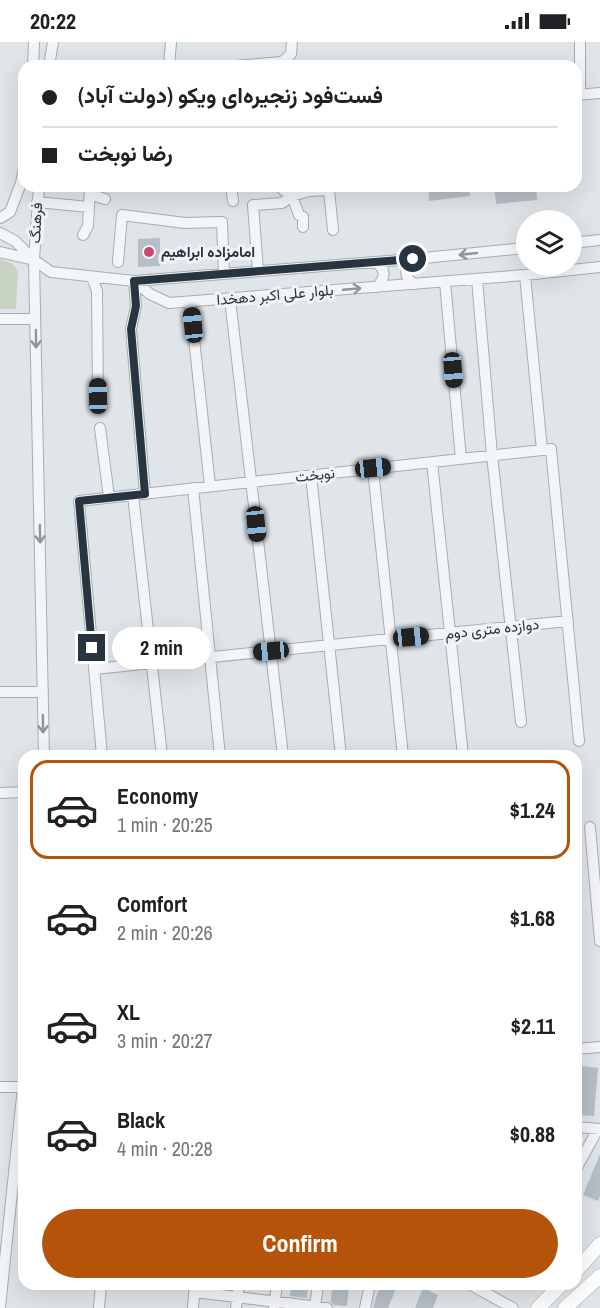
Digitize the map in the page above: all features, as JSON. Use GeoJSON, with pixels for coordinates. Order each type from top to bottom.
{"type":"FeatureCollection","features":[{"type":"Feature","properties":{"kind":"main road"},"geometry":{"type":"LineString","coordinates":[[582,1264],[600,1244]]}},
{"type":"Feature","properties":{"kind":"main road"},"geometry":{"type":"LineString","coordinates":[[565,1308],[600,1276]]}},
{"type":"Feature","properties":{"kind":"main road"},"geometry":{"type":"LineString","coordinates":[[585,1289],[600,1283]]}},
{"type":"Feature","properties":{"kind":"main road"},"geometry":{"type":"LineString","coordinates":[[538,1308],[556,1290]]}},
{"type":"Feature","properties":{"kind":"street"},"geometry":{"type":"LineString","coordinates":[[33,60],[34,42]]}},
{"type":"Feature","properties":{"kind":"street"},"geometry":{"type":"LineString","coordinates":[[50,60],[52,42]]}},
{"type":"Feature","properties":{"kind":"street"},"geometry":{"type":"LineString","coordinates":[[170,60],[171,42]]}},
{"type":"Feature","properties":{"kind":"street"},"geometry":{"type":"LineString","coordinates":[[284,60],[291,54],[292,42]]}},
{"type":"Feature","properties":{"kind":"street"},"geometry":{"type":"LineString","coordinates":[[579,60],[580,42]]}},
{"type":"Feature","properties":{"kind":"street"},"geometry":{"type":"LineString","coordinates":[[582,94],[600,93]]}},
{"type":"Feature","properties":{"kind":"street","name":"فرهنگ"},"geometry":{"type":"LineString","coordinates":[[0,218],[10,212],[18,191]]}},
{"type":"Feature","properties":{"kind":"street","name":"فرهنگ"},"geometry":{"type":"LineString","coordinates":[[38,192],[34,260],[44,750]]}},
{"type":"Feature","properties":{"kind":"street"},"geometry":{"type":"LineString","coordinates":[[83,235],[88,226],[90,192]]}},
{"type":"Feature","properties":{"kind":"street"},"geometry":{"type":"LineString","coordinates":[[93,192],[105,199]]}},
{"type":"Feature","properties":{"kind":"street"},"geometry":{"type":"LineString","coordinates":[[232,192],[233,201]]}},
{"type":"Feature","properties":{"kind":"street"},"geometry":{"type":"LineString","coordinates":[[258,271],[253,205],[282,203],[291,192]]}},
{"type":"Feature","properties":{"kind":"street"},"geometry":{"type":"LineString","coordinates":[[292,192],[299,215],[303,217],[303,227]]}},
{"type":"Feature","properties":{"kind":"street"},"geometry":{"type":"LineString","coordinates":[[329,192],[333,230]]}},
{"type":"Feature","properties":{"kind":"street"},"geometry":{"type":"LineString","coordinates":[[37,202],[89,207]]}},
{"type":"Feature","properties":{"kind":"street"},"geometry":{"type":"LineString","coordinates":[[118,262],[122,215],[185,223],[222,222],[224,274]]}},
{"type":"Feature","properties":{"kind":"street"},"geometry":{"type":"LineString","coordinates":[[0,233],[15,241],[34,260],[51,272],[134,281],[136,306],[131,329],[145,494]]}},
{"type":"Feature","properties":{"kind":"street"},"geometry":{"type":"LineString","coordinates":[[582,242],[600,240]]}},
{"type":"Feature","properties":{"kind":"street","name":"بلوار علی اکبر دهخدا"},"geometry":{"type":"LineString","coordinates":[[134,281],[516,249]]}},
{"type":"Feature","properties":{"kind":"street"},"geometry":{"type":"LineString","coordinates":[[0,252],[34,260]]}},
{"type":"Feature","properties":{"kind":"street"},"geometry":{"type":"LineString","coordinates":[[413,259],[407,265],[405,273],[409,280],[416,284]]}},
{"type":"Feature","properties":{"kind":"street"},"geometry":{"type":"LineString","coordinates":[[376,262],[382,267],[384,274],[383,280],[377,287]]}},
{"type":"Feature","properties":{"kind":"street","name":"بلوار علی اکبر دهخدا"},"geometry":{"type":"LineString","coordinates":[[582,269],[600,267]]}},
{"type":"Feature","properties":{"kind":"street","name":"بلوار علی اکبر دهخدا"},"geometry":{"type":"LineString","coordinates":[[134,281],[150,294],[168,303],[516,276]]}},
{"type":"Feature","properties":{"kind":"street"},"geometry":{"type":"LineString","coordinates":[[525,276],[568,621],[579,741]]}},
{"type":"Feature","properties":{"kind":"street"},"geometry":{"type":"LineString","coordinates":[[92,277],[97,291],[98,396]]}},
{"type":"Feature","properties":{"kind":"street"},"geometry":{"type":"LineString","coordinates":[[477,279],[492,456],[521,722]]}},
{"type":"Feature","properties":{"kind":"street"},"geometry":{"type":"LineString","coordinates":[[445,282],[461,459]]}},
{"type":"Feature","properties":{"kind":"street"},"geometry":{"type":"LineString","coordinates":[[230,298],[282,750]]}},
{"type":"Feature","properties":{"kind":"street"},"geometry":{"type":"LineString","coordinates":[[190,302],[210,486]]}},
{"type":"Feature","properties":{"kind":"street"},"geometry":{"type":"LineString","coordinates":[[0,319],[35,319]]}},
{"type":"Feature","properties":{"kind":"street"},"geometry":{"type":"LineString","coordinates":[[100,428],[109,498]]}},
{"type":"Feature","properties":{"kind":"street","name":"نوبخت"},"geometry":{"type":"LineString","coordinates":[[94,669],[79,501],[547,450]]}},
{"type":"Feature","properties":{"kind":"street"},"geometry":{"type":"LineString","coordinates":[[432,462],[462,750]]}},
{"type":"Feature","properties":{"kind":"street"},"geometry":{"type":"LineString","coordinates":[[373,468],[402,750]]}},
{"type":"Feature","properties":{"kind":"street"},"geometry":{"type":"LineString","coordinates":[[311,475],[341,750]]}},
{"type":"Feature","properties":{"kind":"street"},"geometry":{"type":"LineString","coordinates":[[193,488],[219,750]]}},
{"type":"Feature","properties":{"kind":"street"},"geometry":{"type":"LineString","coordinates":[[133,495],[161,750]]}},
{"type":"Feature","properties":{"kind":"street","name":"دوازده متری دوم"},"geometry":{"type":"LineString","coordinates":[[94,669],[568,621]]}},
{"type":"Feature","properties":{"kind":"street"},"geometry":{"type":"LineString","coordinates":[[94,669],[101,750]]}},
{"type":"Feature","properties":{"kind":"street"},"geometry":{"type":"LineString","coordinates":[[0,692],[43,692]]}},
{"type":"Feature","properties":{"kind":"street"},"geometry":{"type":"LineString","coordinates":[[0,793],[18,792]]}},
{"type":"Feature","properties":{"kind":"street"},"geometry":{"type":"LineString","coordinates":[[590,826],[600,941]]}},
{"type":"Feature","properties":{"kind":"street"},"geometry":{"type":"LineString","coordinates":[[582,1048],[600,1047]]}},
{"type":"Feature","properties":{"kind":"street"},"geometry":{"type":"LineString","coordinates":[[0,1087],[18,1087]]}},
{"type":"Feature","properties":{"kind":"street"},"geometry":{"type":"LineString","coordinates":[[582,1128],[599,1129],[582,1159]]}},
{"type":"Feature","properties":{"kind":"street"},"geometry":{"type":"LineString","coordinates":[[0,1307],[18,1133]]}},
{"type":"Feature","properties":{"kind":"street"},"geometry":{"type":"LineString","coordinates":[[11,1198],[18,1199]]}},
{"type":"Feature","properties":{"kind":"street"},"geometry":{"type":"LineString","coordinates":[[99,1308],[100,1290]]}},
{"type":"Feature","properties":{"kind":"street"},"geometry":{"type":"LineString","coordinates":[[193,1308],[195,1290]]}},
{"type":"Feature","properties":{"kind":"street"},"geometry":{"type":"LineString","coordinates":[[201,1290],[237,1303],[327,1308]]}},
{"type":"Feature","properties":{"kind":"street"},"geometry":{"type":"LineString","coordinates":[[275,1305],[276,1290]]}},
{"type":"Feature","properties":{"kind":"street"},"geometry":{"type":"LineString","coordinates":[[315,1306],[317,1290]]}},
{"type":"Feature","properties":{"kind":"street"},"geometry":{"type":"LineString","coordinates":[[365,1308],[369,1290]]}},
{"type":"Feature","properties":{"kind":"street"},"geometry":{"type":"LineString","coordinates":[[480,1290],[513,1308]]}},
{"type":"Feature","properties":{"kind":"green space"},"geometry":{"type":"Polygon","coordinates":[[[0,259],[13,264],[18,271],[16,309],[0,309],[0,259]]]}},
{"type":"Feature","properties":{"kind":"building"},"geometry":{"type":"Polygon","coordinates":[[[428,192],[470,192],[470,196],[429,201],[428,192]]]}},
{"type":"Feature","properties":{"kind":"building"},"geometry":{"type":"Polygon","coordinates":[[[495,192],[536,192],[537,200],[496,204],[495,192]]]}},
{"type":"Feature","properties":{"kind":"building","name":"امامزاده ابراهیم"},"geometry":{"type":"Polygon","coordinates":[[[160,238],[160,266],[138,267],[138,239],[160,238]]]}},
{"type":"Feature","properties":{"kind":"building"},"geometry":{"type":"Polygon","coordinates":[[[582,1066],[598,1068],[594,1116],[582,1115],[582,1066]]]}},
{"type":"Feature","properties":{"kind":"building"},"geometry":{"type":"Polygon","coordinates":[[[600,1154],[600,1196],[598,1201],[583,1195],[600,1154]]]}},
{"type":"Feature","properties":{"kind":"building"},"geometry":{"type":"Polygon","coordinates":[[[290,1290],[308,1290],[307,1298],[290,1296],[290,1290]]]}},
{"type":"Feature","properties":{"kind":"building"},"geometry":{"type":"Polygon","coordinates":[[[332,1290],[348,1290],[347,1306],[334,1305],[331,1302],[332,1290]]]}},
{"type":"Feature","properties":{"kind":"building"},"geometry":{"type":"Polygon","coordinates":[[[378,1290],[396,1290],[388,1308],[373,1308],[378,1290]]]}},
{"type":"Feature","properties":{"kind":"building"},"geometry":{"type":"Polygon","coordinates":[[[422,1290],[438,1295],[433,1308],[415,1308],[422,1290]]]}},
{"type":"Feature","properties":{"kind":"place","name":"امامزاده ابراهیم"},"geometry":{"type":"Point","coordinates":[149,252]}},
{"type":"Feature","properties":{"kind":"route"},"geometry":{"type":"LineString","coordinates":[[92,648],[79,501],[145,494],[131,329],[136,306],[134,281],[413,259]]}}]}
